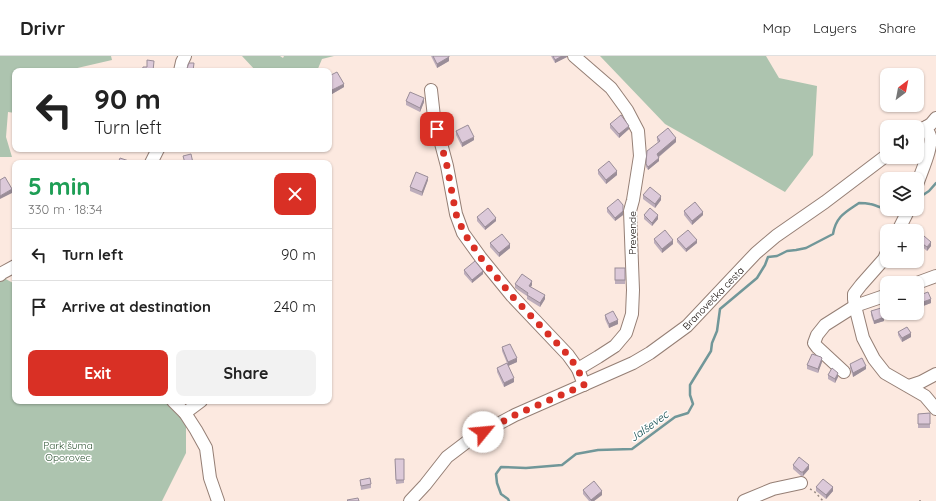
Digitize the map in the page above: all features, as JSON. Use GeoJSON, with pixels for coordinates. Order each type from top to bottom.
{"type":"FeatureCollection","features":[{"type":"Feature","properties":{"kind":"street"},"geometry":{"type":"LineString","coordinates":[[181,68],[185,56]]}},
{"type":"Feature","properties":{"kind":"street","name":"Prevende"},"geometry":{"type":"LineString","coordinates":[[574,56],[611,88],[627,110],[638,131],[640,156],[630,211],[633,290],[632,314],[626,333],[615,346],[578,369]]}},
{"type":"Feature","properties":{"kind":"street"},"geometry":{"type":"LineString","coordinates":[[431,90],[434,117],[447,166],[456,214],[464,233],[481,258],[512,296],[568,355],[578,369],[584,385]]}},
{"type":"Feature","properties":{"kind":"street"},"geometry":{"type":"LineString","coordinates":[[924,128],[936,118]]}},
{"type":"Feature","properties":{"kind":"street"},"geometry":{"type":"LineString","coordinates":[[921,172],[931,144],[930,136],[924,132]]}},
{"type":"Feature","properties":{"kind":"street","name":"Branovečka cesta"},"geometry":{"type":"LineString","coordinates":[[410,501],[447,457],[472,438],[515,415],[633,363],[650,353],[687,326],[756,253],[776,236],[825,202],[880,160]]}},
{"type":"Feature","properties":{"kind":"street"},"geometry":{"type":"LineString","coordinates":[[880,263],[854,294],[855,306],[863,338],[874,359],[885,373],[924,396],[936,409]]}},
{"type":"Feature","properties":{"kind":"street"},"geometry":{"type":"LineString","coordinates":[[0,275],[12,268]]}},
{"type":"Feature","properties":{"kind":"street"},"geometry":{"type":"LineString","coordinates":[[924,281],[936,276]]}},
{"type":"Feature","properties":{"kind":"street"},"geometry":{"type":"LineString","coordinates":[[844,372],[817,348],[814,343],[817,335],[825,325],[855,306],[880,297]]}},
{"type":"Feature","properties":{"kind":"street"},"geometry":{"type":"LineString","coordinates":[[909,386],[921,382],[936,374]]}},
{"type":"Feature","properties":{"kind":"street"},"geometry":{"type":"LineString","coordinates":[[176,404],[185,413],[206,448],[210,478],[218,501]]}},
{"type":"Feature","properties":{"kind":"street"},"geometry":{"type":"LineString","coordinates":[[185,413],[197,404]]}},
{"type":"Feature","properties":{"kind":"street"},"geometry":{"type":"LineString","coordinates":[[744,501],[774,489],[801,483]]}},
{"type":"Feature","properties":{"kind":"path"},"geometry":{"type":"LineString","coordinates":[[801,483],[814,492],[823,501]]}},
{"type":"Feature","properties":{"kind":"green space"},"geometry":{"type":"Polygon","coordinates":[[[0,56],[111,56],[112,60],[77,68],[12,68],[12,113],[8,112],[6,137],[12,157],[0,157],[0,56]]]}},
{"type":"Feature","properties":{"kind":"green space"},"geometry":{"type":"Polygon","coordinates":[[[242,56],[280,56],[283,58],[284,56],[334,56],[322,59],[318,68],[253,68],[242,56]]]}},
{"type":"Feature","properties":{"kind":"green space"},"geometry":{"type":"Polygon","coordinates":[[[600,56],[766,56],[779,78],[817,86],[813,155],[785,192],[665,124],[600,56]]]}},
{"type":"Feature","properties":{"kind":"green space","name":"Park šuma Oporovec"},"geometry":{"type":"Polygon","coordinates":[[[0,276],[12,282],[12,404],[170,404],[186,423],[186,453],[162,501],[0,501],[0,276]]]}},
{"type":"Feature","properties":{"kind":"building"},"geometry":{"type":"Polygon","coordinates":[[[433,56],[449,56],[449,57],[437,64],[433,56]]]}},
{"type":"Feature","properties":{"kind":"building"},"geometry":{"type":"Polygon","coordinates":[[[553,56],[562,56],[555,60],[553,56]]]}},
{"type":"Feature","properties":{"kind":"building"},"geometry":{"type":"Polygon","coordinates":[[[147,60],[154,61],[153,68],[143,68],[147,67],[147,60]]]}},
{"type":"Feature","properties":{"kind":"building"},"geometry":{"type":"Polygon","coordinates":[[[189,63],[194,63],[193,68],[187,68],[189,63]]]}},
{"type":"Feature","properties":{"kind":"building"},"geometry":{"type":"Polygon","coordinates":[[[337,72],[344,84],[332,90],[332,74],[337,72]]]}},
{"type":"Feature","properties":{"kind":"building"},"geometry":{"type":"Polygon","coordinates":[[[410,92],[424,98],[420,108],[406,101],[410,92]]]}},
{"type":"Feature","properties":{"kind":"building"},"geometry":{"type":"Polygon","coordinates":[[[621,115],[629,126],[619,134],[610,124],[621,115]]]}},
{"type":"Feature","properties":{"kind":"building"},"geometry":{"type":"Polygon","coordinates":[[[468,125],[474,137],[462,143],[456,131],[468,125]]]}},
{"type":"Feature","properties":{"kind":"building"},"geometry":{"type":"Polygon","coordinates":[[[668,128],[676,138],[657,154],[659,158],[648,167],[646,164],[647,151],[660,141],[657,137],[668,128]]]}},
{"type":"Feature","properties":{"kind":"building"},"geometry":{"type":"Polygon","coordinates":[[[191,154],[192,160],[184,160],[183,156],[191,154]]]}},
{"type":"Feature","properties":{"kind":"building"},"geometry":{"type":"Polygon","coordinates":[[[609,161],[617,171],[606,180],[598,170],[609,161]]]}},
{"type":"Feature","properties":{"kind":"building"},"geometry":{"type":"Polygon","coordinates":[[[416,172],[428,177],[422,192],[410,187],[416,172]]]}},
{"type":"Feature","properties":{"kind":"building"},"geometry":{"type":"Polygon","coordinates":[[[5,177],[12,189],[0,196],[0,180],[5,177]]]}},
{"type":"Feature","properties":{"kind":"building"},"geometry":{"type":"Polygon","coordinates":[[[650,187],[661,196],[655,204],[643,195],[650,187]]]}},
{"type":"Feature","properties":{"kind":"building"},"geometry":{"type":"Polygon","coordinates":[[[618,199],[623,205],[623,211],[615,218],[607,208],[618,199]]]}},
{"type":"Feature","properties":{"kind":"building"},"geometry":{"type":"Polygon","coordinates":[[[695,202],[703,212],[692,221],[684,211],[695,202]]]}},
{"type":"Feature","properties":{"kind":"building"},"geometry":{"type":"Polygon","coordinates":[[[488,208],[496,218],[485,227],[477,217],[488,208]]]}},
{"type":"Feature","properties":{"kind":"building"},"geometry":{"type":"Polygon","coordinates":[[[650,208],[658,215],[652,223],[644,215],[650,208]]]}},
{"type":"Feature","properties":{"kind":"building"},"geometry":{"type":"Polygon","coordinates":[[[665,230],[673,240],[662,249],[654,239],[665,230]]]}},
{"type":"Feature","properties":{"kind":"building"},"geometry":{"type":"Polygon","coordinates":[[[688,230],[697,240],[686,249],[677,239],[688,230]]]}},
{"type":"Feature","properties":{"kind":"building"},"geometry":{"type":"Polygon","coordinates":[[[502,234],[510,244],[499,253],[490,243],[502,234]]]}},
{"type":"Feature","properties":{"kind":"building"},"geometry":{"type":"Polygon","coordinates":[[[924,236],[931,242],[927,247],[924,245],[924,236]]]}},
{"type":"Feature","properties":{"kind":"building"},"geometry":{"type":"Polygon","coordinates":[[[475,261],[483,271],[472,280],[464,270],[475,261]]]}},
{"type":"Feature","properties":{"kind":"building"},"geometry":{"type":"Polygon","coordinates":[[[615,268],[625,268],[625,280],[615,280],[615,268]]]}},
{"type":"Feature","properties":{"kind":"building"},"geometry":{"type":"Polygon","coordinates":[[[522,274],[532,281],[529,286],[545,295],[540,303],[527,295],[528,293],[515,284],[522,274]]]}},
{"type":"Feature","properties":{"kind":"building"},"geometry":{"type":"Polygon","coordinates":[[[928,292],[931,299],[924,302],[924,294],[928,292]]]}},
{"type":"Feature","properties":{"kind":"building"},"geometry":{"type":"Polygon","coordinates":[[[880,308],[880,319],[874,321],[871,311],[880,308]]]}},
{"type":"Feature","properties":{"kind":"building"},"geometry":{"type":"Polygon","coordinates":[[[613,311],[618,320],[609,324],[605,315],[613,311]]]}},
{"type":"Feature","properties":{"kind":"building"},"geometry":{"type":"Polygon","coordinates":[[[907,327],[911,333],[902,338],[898,332],[907,327]]]}},
{"type":"Feature","properties":{"kind":"building"},"geometry":{"type":"Polygon","coordinates":[[[510,344],[517,358],[508,362],[502,347],[510,344]]]}},
{"type":"Feature","properties":{"kind":"building"},"geometry":{"type":"Polygon","coordinates":[[[812,354],[822,358],[818,369],[807,365],[812,354]]]}},
{"type":"Feature","properties":{"kind":"building"},"geometry":{"type":"Polygon","coordinates":[[[862,358],[866,366],[853,373],[850,364],[862,358]]]}},
{"type":"Feature","properties":{"kind":"building"},"geometry":{"type":"Polygon","coordinates":[[[507,363],[514,378],[504,383],[497,368],[507,363]]]}},
{"type":"Feature","properties":{"kind":"building"},"geometry":{"type":"Polygon","coordinates":[[[832,368],[838,373],[835,379],[828,375],[832,368]]]}},
{"type":"Feature","properties":{"kind":"building"},"geometry":{"type":"Polygon","coordinates":[[[930,413],[930,424],[918,424],[918,414],[930,413]]]}},
{"type":"Feature","properties":{"kind":"building"},"geometry":{"type":"Polygon","coordinates":[[[799,457],[809,465],[803,472],[793,465],[799,457]]]}},
{"type":"Feature","properties":{"kind":"building"},"geometry":{"type":"Polygon","coordinates":[[[395,459],[404,459],[404,480],[396,480],[395,459]]]}},
{"type":"Feature","properties":{"kind":"building"},"geometry":{"type":"Polygon","coordinates":[[[370,478],[371,484],[361,486],[360,480],[370,478]]]}},
{"type":"Feature","properties":{"kind":"building"},"geometry":{"type":"Polygon","coordinates":[[[823,479],[833,487],[826,495],[816,487],[823,479]]]}},
{"type":"Feature","properties":{"kind":"building"},"geometry":{"type":"Polygon","coordinates":[[[594,481],[602,491],[591,500],[583,490],[594,481]]]}},
{"type":"Feature","properties":{"kind":"building"},"geometry":{"type":"Polygon","coordinates":[[[358,498],[359,501],[347,500],[358,498]]]}},
{"type":"Feature","properties":{"kind":"waterway","name":"Jalševec"},"geometry":{"type":"LineString","coordinates":[[924,194],[936,183]]}},
{"type":"Feature","properties":{"kind":"waterway","name":"Jalševec"},"geometry":{"type":"LineString","coordinates":[[509,501],[501,494],[497,483],[496,474],[501,467],[526,468],[562,465],[576,454],[598,450],[632,449],[675,417],[688,413],[693,404],[690,395],[690,385],[711,351],[712,343],[717,331],[720,309],[757,278],[768,257],[777,256],[787,251],[806,248],[833,234],[836,223],[842,215],[859,203],[880,208]]}},
{"type":"Feature","properties":{"kind":"route"},"geometry":{"type":"LineString","coordinates":[[437,129],[447,166],[456,214],[464,233],[481,258],[512,296],[568,355],[578,369],[584,385],[515,415],[483,432]]}}]}
